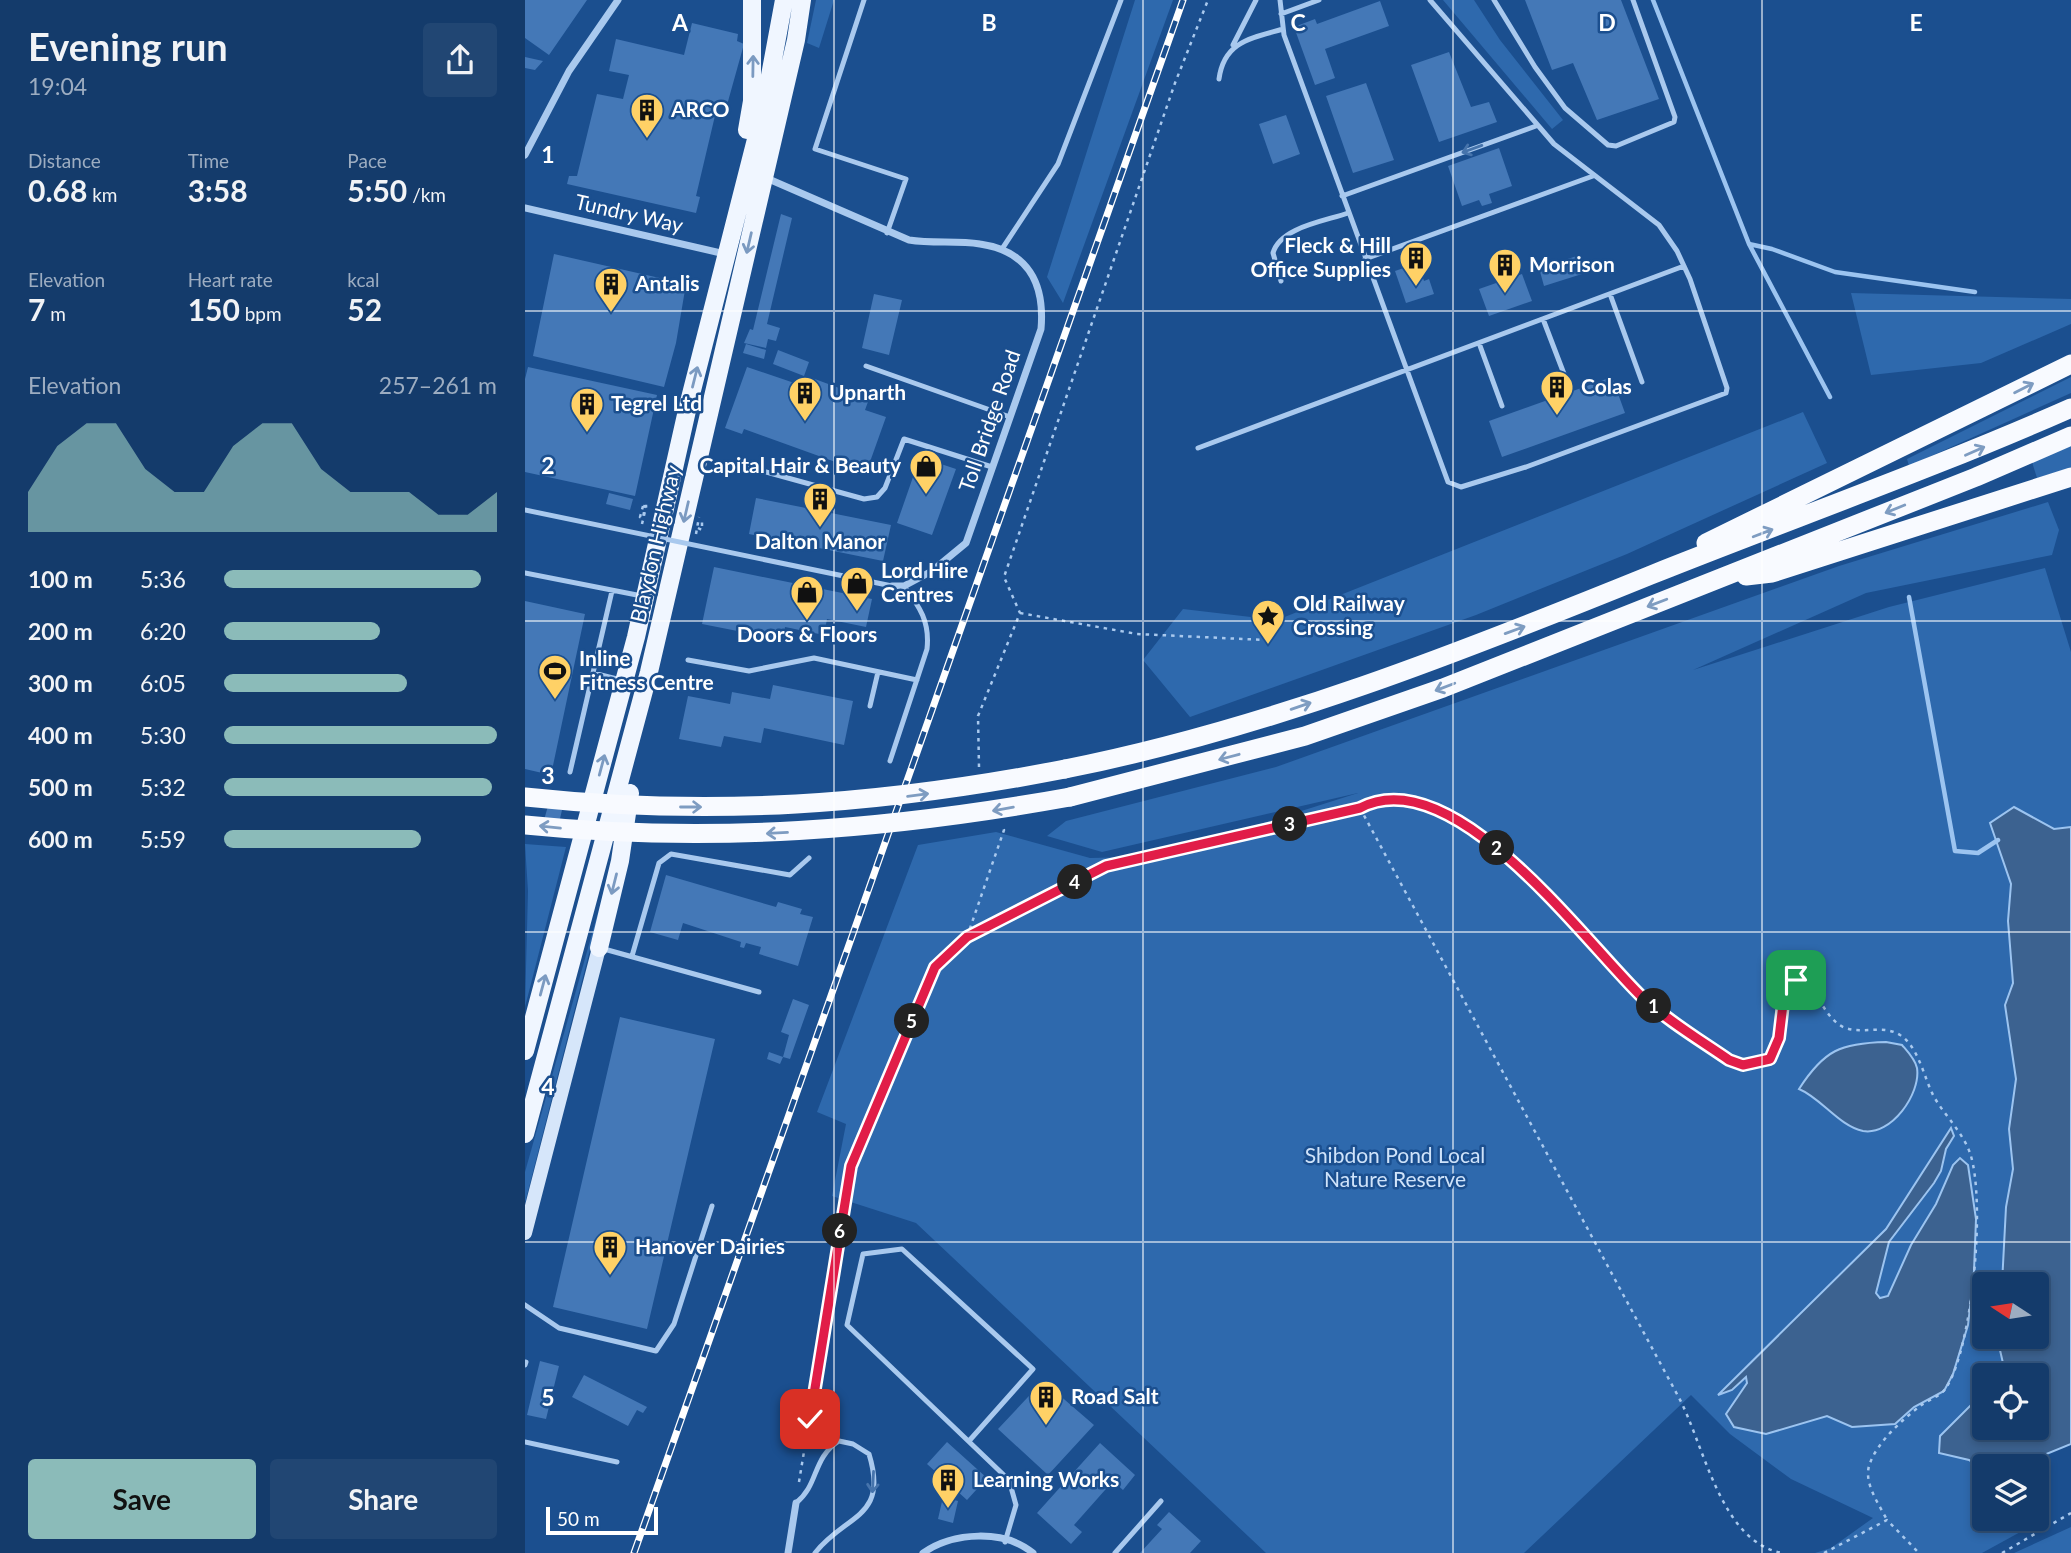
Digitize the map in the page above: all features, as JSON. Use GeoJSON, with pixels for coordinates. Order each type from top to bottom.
{"type":"FeatureCollection","features":[{"type":"Feature","properties":{"kind":"highway"},"geometry":{"type":"LineString","coordinates":[[1654,574],[1716,537],[1906,447],[2071,364]]}},
{"type":"Feature","properties":{"kind":"highway"},"geometry":{"type":"LineString","coordinates":[[525,797],[656,807],[823,804],[925,794],[1155,750],[1287,711],[1542,620],[1654,574],[1961,457],[2071,408]]}},
{"type":"Feature","properties":{"kind":"highway"},"geometry":{"type":"LineString","coordinates":[[525,825],[667,834],[792,832],[913,823],[1070,797],[1305,736],[1443,688],[2071,436]]}},
{"type":"Feature","properties":{"kind":"highway"},"geometry":{"type":"LineString","coordinates":[[1721,578],[1772,573],[2071,477]]}},
{"type":"Feature","properties":{"kind":"main road"},"geometry":{"type":"LineString","coordinates":[[737,206],[741,159],[752,101],[752,0]]}},
{"type":"Feature","properties":{"kind":"main road","name":"Blaydon Highway"},"geometry":{"type":"LineString","coordinates":[[525,1051],[645,596],[737,206],[766,96],[784,0]]}},
{"type":"Feature","properties":{"kind":"main road","name":"Blaydon Highway"},"geometry":{"type":"LineString","coordinates":[[525,1135],[649,672],[796,40],[802,0]]}},
{"type":"Feature","properties":{"kind":"main road"},"geometry":{"type":"LineString","coordinates":[[525,1233],[620,861],[649,672]]}},
{"type":"Feature","properties":{"kind":"street"},"geometry":{"type":"LineString","coordinates":[[525,155],[569,71],[618,0]]}},
{"type":"Feature","properties":{"kind":"street"},"geometry":{"type":"LineString","coordinates":[[764,177],[887,233],[935,245],[977,243],[1003,249]]}},
{"type":"Feature","properties":{"kind":"street","name":"Tundry Way"},"geometry":{"type":"LineString","coordinates":[[525,208],[726,255]]}},
{"type":"Feature","properties":{"kind":"street","name":"Toll Bridge Road"},"geometry":{"type":"LineString","coordinates":[[892,586],[904,586],[932,571],[966,543],[1041,329],[1043,306],[1034,277],[1021,261],[1003,249]]}},
{"type":"Feature","properties":{"kind":"street"},"geometry":{"type":"LineString","coordinates":[[788,1553],[796,1503]]}},
{"type":"Feature","properties":{"kind":"street"},"geometry":{"type":"LineString","coordinates":[[923,1553],[961,1536],[985,1536],[1033,1553]]}},
{"type":"Feature","properties":{"kind":"lane"},"geometry":{"type":"LineString","coordinates":[[865,0],[815,149],[906,178],[887,233]]}},
{"type":"Feature","properties":{"kind":"lane"},"geometry":{"type":"LineString","coordinates":[[1003,249],[1058,164],[1121,0]]}},
{"type":"Feature","properties":{"kind":"lane"},"geometry":{"type":"LineString","coordinates":[[1219,79],[1222,63],[1256,0]]}},
{"type":"Feature","properties":{"kind":"lane"},"geometry":{"type":"LineString","coordinates":[[1280,0],[1283,30],[1448,482],[1461,487],[1526,467],[1726,393],[1727,388],[1684,267],[1659,225],[1593,176],[1536,126],[1430,0]]}},
{"type":"Feature","properties":{"kind":"lane"},"geometry":{"type":"LineString","coordinates":[[1281,13],[1319,0]]}},
{"type":"Feature","properties":{"kind":"lane"},"geometry":{"type":"LineString","coordinates":[[1495,0],[1535,67],[1565,108],[1608,145],[1616,146],[1674,122],[1675,117],[1633,0]]}},
{"type":"Feature","properties":{"kind":"lane"},"geometry":{"type":"LineString","coordinates":[[1232,48],[1240,41],[1283,30]]}},
{"type":"Feature","properties":{"kind":"lane"},"geometry":{"type":"LineString","coordinates":[[1342,196],[1536,126]]}},
{"type":"Feature","properties":{"kind":"lane"},"geometry":{"type":"LineString","coordinates":[[1365,259],[1593,176]]}},
{"type":"Feature","properties":{"kind":"lane"},"geometry":{"type":"LineString","coordinates":[[1281,281],[1273,253],[1278,241],[1298,230],[1348,212]]}},
{"type":"Feature","properties":{"kind":"lane"},"geometry":{"type":"LineString","coordinates":[[1198,448],[1684,267]]}},
{"type":"Feature","properties":{"kind":"lane"},"geometry":{"type":"LineString","coordinates":[[1609,294],[1642,382]]}},
{"type":"Feature","properties":{"kind":"lane"},"geometry":{"type":"LineString","coordinates":[[1543,319],[1569,387]]}},
{"type":"Feature","properties":{"kind":"lane"},"geometry":{"type":"LineString","coordinates":[[1479,342],[1502,406]]}},
{"type":"Feature","properties":{"kind":"lane"},"geometry":{"type":"LineString","coordinates":[[866,366],[1010,417]]}},
{"type":"Feature","properties":{"kind":"lane"},"geometry":{"type":"LineString","coordinates":[[744,466],[864,499],[877,497],[885,488],[904,439],[992,467]]}},
{"type":"Feature","properties":{"kind":"lane","name":"Toll Bridge Road"},"geometry":{"type":"LineString","coordinates":[[525,510],[892,586]]}},
{"type":"Feature","properties":{"kind":"lane"},"geometry":{"type":"LineString","coordinates":[[525,573],[645,596]]}},
{"type":"Feature","properties":{"kind":"lane"},"geometry":{"type":"LineString","coordinates":[[890,761],[927,649],[929,631],[921,609],[904,586]]}},
{"type":"Feature","properties":{"kind":"lane"},"geometry":{"type":"LineString","coordinates":[[570,772],[612,591]]}},
{"type":"Feature","properties":{"kind":"lane"},"geometry":{"type":"LineString","coordinates":[[688,660],[750,671],[814,658],[917,680]]}},
{"type":"Feature","properties":{"kind":"lane"},"geometry":{"type":"LineString","coordinates":[[870,706],[878,672]]}},
{"type":"Feature","properties":{"kind":"lane"},"geometry":{"type":"LineString","coordinates":[[593,673],[624,681]]}},
{"type":"Feature","properties":{"kind":"lane"},"geometry":{"type":"LineString","coordinates":[[632,956],[659,863],[671,854],[790,875],[809,858]]}},
{"type":"Feature","properties":{"kind":"lane"},"geometry":{"type":"LineString","coordinates":[[599,947],[759,992]]}},
{"type":"Feature","properties":{"kind":"lane"},"geometry":{"type":"LineString","coordinates":[[525,1305],[559,1328],[656,1351],[674,1324],[712,1206]]}},
{"type":"Feature","properties":{"kind":"lane"},"geometry":{"type":"LineString","coordinates":[[969,1441],[1033,1369],[902,1248],[863,1254],[847,1325],[1009,1480],[1016,1505],[1005,1542]]}},
{"type":"Feature","properties":{"kind":"lane"},"geometry":{"type":"LineString","coordinates":[[796,1503],[808,1494],[816,1467],[826,1449],[839,1441],[853,1444],[869,1454],[874,1490],[866,1510],[815,1553]]}},
{"type":"Feature","properties":{"kind":"lane"},"geometry":{"type":"LineString","coordinates":[[525,1442],[617,1462]]}},
{"type":"Feature","properties":{"kind":"lane"},"geometry":{"type":"LineString","coordinates":[[1115,1553],[1161,1501]]}},
{"type":"Feature","properties":{"kind":"path"},"geometry":{"type":"LineString","coordinates":[[979,769],[978,716],[1020,613],[1004,577],[1175,83],[1208,0]]}},
{"type":"Feature","properties":{"kind":"path"},"geometry":{"type":"LineString","coordinates":[[642,524],[644,506]]}},
{"type":"Feature","properties":{"kind":"path"},"geometry":{"type":"LineString","coordinates":[[696,534],[699,517]]}},
{"type":"Feature","properties":{"kind":"path"},"geometry":{"type":"LineString","coordinates":[[1020,613],[1137,634],[1265,640]]}},
{"type":"Feature","properties":{"kind":"path"},"geometry":{"type":"LineString","coordinates":[[796,1503],[851,1166],[935,967],[967,937],[1106,866],[1360,808],[1391,797],[1423,806],[1467,827],[1517,862],[1644,999],[1729,1060],[1743,1065],[1770,1059],[1779,1038],[1785,987],[1796,980],[1814,992],[1835,1022],[1857,1032],[1890,1031],[1907,1042],[1933,1094],[1965,1142],[1971,1157],[1976,1219],[1968,1325],[1953,1374],[1944,1391],[1905,1420],[1879,1447],[1867,1475],[1887,1520],[1919,1553]]}},
{"type":"Feature","properties":{"kind":"path"},"geometry":{"type":"LineString","coordinates":[[1360,808],[1682,1403],[1729,1514],[1755,1541],[1783,1553]]}},
{"type":"Feature","properties":{"kind":"path"},"geometry":{"type":"LineString","coordinates":[[967,937],[1004,830]]}},
{"type":"Feature","properties":{"kind":"path"},"geometry":{"type":"LineString","coordinates":[[2002,1553],[2071,1513]]}},
{"type":"Feature","properties":{"kind":"path"},"geometry":{"type":"LineString","coordinates":[[1824,1553],[1887,1520]]}},
{"type":"Feature","properties":{"kind":"green space"},"geometry":{"type":"Polygon","coordinates":[[[816,0],[834,0],[819,48],[807,43],[816,0]]]}},
{"type":"Feature","properties":{"kind":"green space"},"geometry":{"type":"Polygon","coordinates":[[[1135,0],[1173,0],[1063,303],[1047,277],[1135,0]]]}},
{"type":"Feature","properties":{"kind":"green space"},"geometry":{"type":"Polygon","coordinates":[[[1443,0],[1474,0],[1500,40],[1563,120],[1552,129],[1443,0]]]}},
{"type":"Feature","properties":{"kind":"green space"},"geometry":{"type":"Polygon","coordinates":[[[1851,293],[2071,299],[2071,324],[1981,363],[1871,375],[1851,293]]]}},
{"type":"Feature","properties":{"kind":"green space"},"geometry":{"type":"Polygon","coordinates":[[[2071,377],[2071,393],[1909,466],[1907,459],[2071,377]]]}},
{"type":"Feature","properties":{"kind":"green space"},"geometry":{"type":"Polygon","coordinates":[[[1803,412],[1827,463],[1627,554],[1476,615],[1190,717],[1143,660],[1183,609],[1277,620],[1803,412]]]}},
{"type":"Feature","properties":{"kind":"green space"},"geometry":{"type":"Polygon","coordinates":[[[2071,446],[2071,468],[2037,478],[2032,462],[2071,446]]]}},
{"type":"Feature","properties":{"kind":"green space","name":"Shibdon Pond Local Nature Reserve"},"geometry":{"type":"Polygon","coordinates":[[[2048,502],[2059,530],[2052,555],[1866,593],[1693,670],[1889,607],[2045,568],[2071,652],[2071,1444],[2047,1454],[1972,1454],[1972,1531],[2022,1531],[1982,1553],[1815,1553],[1831,1548],[1873,1518],[1791,1479],[1730,1434],[1691,1395],[1524,1553],[1266,1553],[916,1223],[832,1196],[846,1124],[817,1112],[918,845],[996,832],[1090,858],[1134,857],[1229,834],[1358,793],[1102,852],[1047,836],[1066,821],[1276,767],[1839,566],[2048,502]]]}},
{"type":"Feature","properties":{"kind":"green space"},"geometry":{"type":"Polygon","coordinates":[[[525,844],[566,847],[525,1007],[528,891],[525,844]]]}},
{"type":"Feature","properties":{"kind":"green space"},"geometry":{"type":"Polygon","coordinates":[[[615,852],[525,1203],[525,1172],[615,852]]]}},
{"type":"Feature","properties":{"kind":"green space"},"geometry":{"type":"Polygon","coordinates":[[[2071,1527],[2071,1553],[2014,1553],[2071,1527]]]}},
{"type":"Feature","properties":{"kind":"shaded area"},"geometry":{"type":"Polygon","coordinates":[[[2014,807],[2054,829],[2071,827],[2071,1444],[2046,1454],[1972,1454],[1972,1462],[1939,1453],[1940,1436],[1972,1404],[1972,1440],[2049,1440],[2049,1363],[2003,1363],[2000,1349],[2049,1349],[2049,1272],[2003,1272],[2006,1207],[2013,1169],[2009,1129],[2016,1079],[2005,1005],[2013,983],[2008,921],[2011,884],[1990,823],[2014,807]]]}},
{"type":"Feature","properties":{"kind":"shaded area"},"geometry":{"type":"Polygon","coordinates":[[[1886,1042],[1902,1045],[1907,1050],[1916,1065],[1917,1078],[1909,1101],[1884,1127],[1874,1131],[1854,1128],[1799,1089],[1817,1065],[1835,1051],[1857,1044],[1886,1042]]]}},
{"type":"Feature","properties":{"kind":"shaded area"},"geometry":{"type":"Polygon","coordinates":[[[1951,1128],[1954,1136],[1946,1149],[1941,1171],[1889,1242],[1876,1293],[1880,1298],[1888,1296],[1911,1245],[1936,1204],[1953,1165],[1960,1158],[1968,1165],[1976,1219],[1974,1271],[1968,1325],[1953,1374],[1944,1391],[1914,1407],[1895,1424],[1852,1427],[1827,1416],[1766,1434],[1734,1427],[1726,1414],[1747,1383],[1746,1377],[1732,1390],[1718,1395],[1886,1229],[1951,1128]]]}},
{"type":"Feature","properties":{"kind":"building"},"geometry":{"type":"Polygon","coordinates":[[[525,0],[587,0],[549,55],[525,38],[525,0]]]}},
{"type":"Feature","properties":{"kind":"building"},"geometry":{"type":"Polygon","coordinates":[[[1525,0],[1621,0],[1659,99],[1597,120],[1573,63],[1552,70],[1525,0]]]}},
{"type":"Feature","properties":{"kind":"building"},"geometry":{"type":"Polygon","coordinates":[[[1380,1],[1389,26],[1325,49],[1335,78],[1315,85],[1294,27],[1315,19],[1317,24],[1380,1]]]}},
{"type":"Feature","properties":{"kind":"building","name":"ARCO"},"geometry":{"type":"Polygon","coordinates":[[[692,23],[738,34],[737,41],[744,44],[727,105],[718,103],[696,196],[700,197],[696,213],[567,184],[569,176],[577,176],[597,94],[623,99],[629,75],[609,71],[616,39],[684,55],[692,23]]]}},
{"type":"Feature","properties":{"kind":"building"},"geometry":{"type":"Polygon","coordinates":[[[1449,52],[1471,107],[1489,102],[1497,122],[1439,142],[1411,65],[1449,52]]]}},
{"type":"Feature","properties":{"kind":"building"},"geometry":{"type":"Polygon","coordinates":[[[525,57],[543,61],[535,70],[525,68],[525,57]]]}},
{"type":"Feature","properties":{"kind":"building"},"geometry":{"type":"Polygon","coordinates":[[[1366,83],[1394,160],[1353,173],[1326,96],[1366,83]]]}},
{"type":"Feature","properties":{"kind":"building"},"geometry":{"type":"Polygon","coordinates":[[[1286,115],[1300,154],[1273,164],[1259,124],[1286,115]]]}},
{"type":"Feature","properties":{"kind":"building"},"geometry":{"type":"Polygon","coordinates":[[[1499,148],[1512,186],[1489,194],[1492,203],[1482,206],[1479,200],[1462,206],[1448,166],[1499,148]]]}},
{"type":"Feature","properties":{"kind":"building"},"geometry":{"type":"Polygon","coordinates":[[[781,214],[792,218],[767,324],[780,328],[776,341],[768,339],[766,348],[744,343],[750,329],[753,330],[781,214]]]}},
{"type":"Feature","properties":{"kind":"building","name":"Antalis"},"geometry":{"type":"Polygon","coordinates":[[[554,254],[686,284],[676,343],[664,387],[533,356],[554,254]]]}},
{"type":"Feature","properties":{"kind":"building"},"geometry":{"type":"Polygon","coordinates":[[[1577,256],[1582,274],[1544,286],[1539,268],[1577,256]]]}},
{"type":"Feature","properties":{"kind":"building","name":"Fleck & Hill Office Supplies"},"geometry":{"type":"Polygon","coordinates":[[[1418,263],[1424,281],[1429,279],[1434,294],[1406,303],[1395,271],[1418,263]]]}},
{"type":"Feature","properties":{"kind":"building","name":"Morrison"},"geometry":{"type":"Polygon","coordinates":[[[1522,274],[1532,301],[1489,316],[1479,289],[1522,274]]]}},
{"type":"Feature","properties":{"kind":"building"},"geometry":{"type":"Polygon","coordinates":[[[874,294],[902,300],[889,355],[862,348],[874,294]]]}},
{"type":"Feature","properties":{"kind":"building"},"geometry":{"type":"Polygon","coordinates":[[[746,344],[766,350],[764,359],[743,353],[746,344]]]}},
{"type":"Feature","properties":{"kind":"building"},"geometry":{"type":"Polygon","coordinates":[[[778,350],[809,362],[804,376],[773,364],[778,350]]]}},
{"type":"Feature","properties":{"kind":"building","name":"Tegrel Ltd"},"geometry":{"type":"Polygon","coordinates":[[[528,367],[657,395],[635,496],[525,472],[525,379],[528,367]]]}},
{"type":"Feature","properties":{"kind":"building","name":"Upnarth"},"geometry":{"type":"Polygon","coordinates":[[[747,367],[809,388],[812,378],[869,399],[865,410],[886,417],[866,473],[744,429],[742,434],[725,428],[747,367]]]}},
{"type":"Feature","properties":{"kind":"building","name":"Colas"},"geometry":{"type":"Polygon","coordinates":[[[1612,377],[1625,413],[1502,457],[1489,421],[1612,377]]]}},
{"type":"Feature","properties":{"kind":"building","name":"Capital Hair & Beauty"},"geometry":{"type":"Polygon","coordinates":[[[920,457],[956,469],[932,535],[897,523],[920,457]]]}},
{"type":"Feature","properties":{"kind":"building"},"geometry":{"type":"Polygon","coordinates":[[[609,493],[633,499],[630,510],[606,504],[609,493]]]}},
{"type":"Feature","properties":{"kind":"building","name":"Dalton Manor"},"geometry":{"type":"Polygon","coordinates":[[[756,498],[891,525],[883,561],[749,534],[756,498]]]}},
{"type":"Feature","properties":{"kind":"building"},"geometry":{"type":"Polygon","coordinates":[[[714,567],[872,599],[866,627],[827,619],[824,635],[785,627],[783,640],[702,624],[714,567]]]}},
{"type":"Feature","properties":{"kind":"building"},"geometry":{"type":"Polygon","coordinates":[[[525,601],[585,614],[551,775],[525,769],[525,601]]]}},
{"type":"Feature","properties":{"kind":"building"},"geometry":{"type":"Polygon","coordinates":[[[773,685],[853,701],[844,745],[764,728],[761,743],[724,736],[721,747],[679,739],[688,696],[730,704],[732,692],[770,699],[773,685]]]}},
{"type":"Feature","properties":{"kind":"building"},"geometry":{"type":"Polygon","coordinates":[[[548,806],[562,810],[559,823],[544,820],[548,806]]]}},
{"type":"Feature","properties":{"kind":"building"},"geometry":{"type":"Polygon","coordinates":[[[666,875],[776,907],[778,902],[802,909],[800,914],[813,917],[798,966],[759,954],[761,947],[746,943],[744,948],[740,947],[741,942],[683,923],[678,940],[650,932],[666,875]]]}},
{"type":"Feature","properties":{"kind":"building"},"geometry":{"type":"Polygon","coordinates":[[[793,999],[809,1005],[790,1059],[783,1057],[789,1035],[781,1032],[793,999]]]}},
{"type":"Feature","properties":{"kind":"building"},"geometry":{"type":"Polygon","coordinates":[[[620,1017],[715,1039],[647,1329],[553,1307],[620,1017]]]}},
{"type":"Feature","properties":{"kind":"building"},"geometry":{"type":"Polygon","coordinates":[[[769,1052],[783,1057],[780,1064],[767,1059],[769,1052]]]}},
{"type":"Feature","properties":{"kind":"building"},"geometry":{"type":"Polygon","coordinates":[[[540,1361],[559,1366],[546,1419],[527,1415],[540,1361]]]}},
{"type":"Feature","properties":{"kind":"building"},"geometry":{"type":"Polygon","coordinates":[[[584,1375],[647,1407],[643,1413],[637,1410],[628,1426],[572,1397],[584,1375]]]}},
{"type":"Feature","properties":{"kind":"building","name":"Road Salt"},"geometry":{"type":"Polygon","coordinates":[[[1043,1381],[1094,1425],[1048,1475],[998,1429],[1043,1381]]]}},
{"type":"Feature","properties":{"kind":"building"},"geometry":{"type":"Polygon","coordinates":[[[947,1442],[987,1478],[967,1500],[927,1464],[947,1442]]]}},
{"type":"Feature","properties":{"kind":"building"},"geometry":{"type":"Polygon","coordinates":[[[1100,1443],[1135,1475],[1123,1490],[1113,1481],[1074,1525],[1082,1532],[1071,1544],[1037,1513],[1100,1443]]]}},
{"type":"Feature","properties":{"kind":"building","name":"Learning Works"},"geometry":{"type":"Polygon","coordinates":[[[943,1497],[958,1501],[953,1523],[938,1519],[943,1497]]]}},
{"type":"Feature","properties":{"kind":"building"},"geometry":{"type":"Polygon","coordinates":[[[1169,1512],[1201,1541],[1190,1553],[1140,1553],[1162,1529],[1157,1525],[1169,1512]]]}},
{"type":"Feature","properties":{"kind":"waterway"},"geometry":{"type":"LineString","coordinates":[[1653,0],[1749,244],[1830,397]]}},
{"type":"Feature","properties":{"kind":"waterway"},"geometry":{"type":"LineString","coordinates":[[1749,244],[1772,249],[1835,272],[1975,292]]}},
{"type":"Feature","properties":{"kind":"waterway"},"geometry":{"type":"LineString","coordinates":[[1909,597],[1955,851],[1978,853],[1998,840]]}},
{"type":"Feature","properties":{"kind":"railway"},"geometry":{"type":"LineString","coordinates":[[634,1553],[1183,0]]}},
{"type":"Feature","properties":{"kind":"place","name":"ARCO"},"geometry":{"type":"Point","coordinates":[647,140]}},
{"type":"Feature","properties":{"kind":"place","name":"Fleck & Hill Office Supplies"},"geometry":{"type":"Point","coordinates":[1416,288]}},
{"type":"Feature","properties":{"kind":"place","name":"Morrison"},"geometry":{"type":"Point","coordinates":[1505,295]}},
{"type":"Feature","properties":{"kind":"place","name":"Antalis"},"geometry":{"type":"Point","coordinates":[611,314]}},
{"type":"Feature","properties":{"kind":"place","name":"Colas"},"geometry":{"type":"Point","coordinates":[1557,417]}},
{"type":"Feature","properties":{"kind":"place","name":"Upnarth"},"geometry":{"type":"Point","coordinates":[805,423]}},
{"type":"Feature","properties":{"kind":"place","name":"Tegrel Ltd"},"geometry":{"type":"Point","coordinates":[587,434]}},
{"type":"Feature","properties":{"kind":"place","name":"Capital Hair & Beauty"},"geometry":{"type":"Point","coordinates":[926,496]}},
{"type":"Feature","properties":{"kind":"place","name":"Dalton Manor"},"geometry":{"type":"Point","coordinates":[820,529]}},
{"type":"Feature","properties":{"kind":"place","name":"Lord Hire Centres"},"geometry":{"type":"Point","coordinates":[857,613]}},
{"type":"Feature","properties":{"kind":"place","name":"Doors & Floors"},"geometry":{"type":"Point","coordinates":[807,622]}},
{"type":"Feature","properties":{"kind":"place","name":"Old Railway Crossing"},"geometry":{"type":"Point","coordinates":[1268,646]}},
{"type":"Feature","properties":{"kind":"place","name":"Inline Fitness Centre"},"geometry":{"type":"Point","coordinates":[555,701]}},
{"type":"Feature","properties":{"kind":"place","name":"Hanover Dairies"},"geometry":{"type":"Point","coordinates":[610,1277]}},
{"type":"Feature","properties":{"kind":"place","name":"Road Salt"},"geometry":{"type":"Point","coordinates":[1046,1427]}},
{"type":"Feature","properties":{"kind":"place","name":"Learning Works"},"geometry":{"type":"Point","coordinates":[948,1510]}},
{"type":"Feature","properties":{"kind":"route"},"geometry":{"type":"LineString","coordinates":[[810,1419],[851,1166],[935,967],[967,937],[1106,866],[1360,808],[1373,801],[1391,797],[1446,816],[1467,827],[1517,862],[1644,999],[1729,1060],[1743,1065],[1755,1065],[1770,1059],[1779,1038],[1785,987],[1796,980]]}}]}
